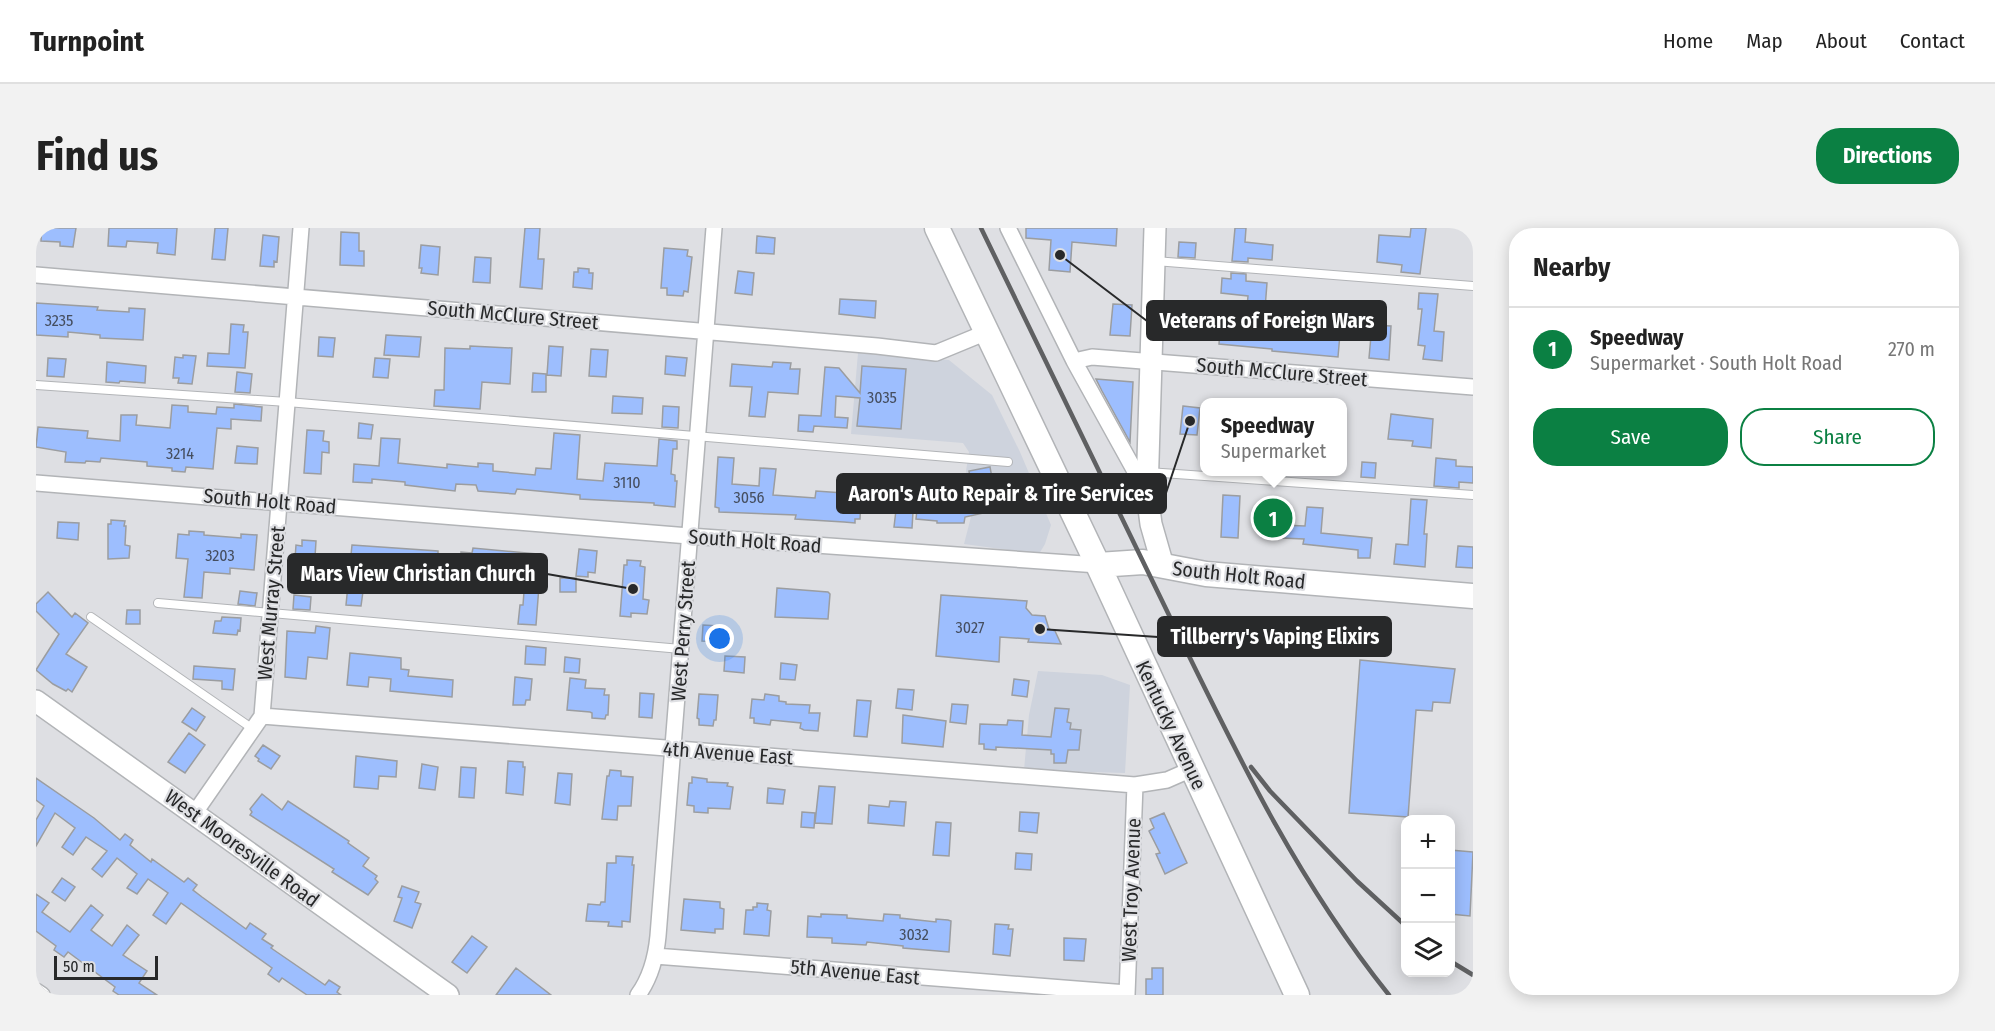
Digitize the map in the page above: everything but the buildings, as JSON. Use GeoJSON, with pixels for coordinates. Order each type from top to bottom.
{"type":"FeatureCollection","features":[{"type":"Feature","properties":{"kind":"main road","name":"Kentucky Avenue"},"geometry":{"type":"LineString","coordinates":[[937,228],[1098,566],[1297,995]]}},
{"type":"Feature","properties":{"kind":"main road"},"geometry":{"type":"LineString","coordinates":[[1155,228],[1147,482],[1150,524],[1163,566]]}},
{"type":"Feature","properties":{"kind":"main road","name":"South Holt Road"},"geometry":{"type":"LineString","coordinates":[[1098,566],[1143,562],[1206,574],[1473,596]]}},
{"type":"Feature","properties":{"kind":"main road","name":"West Mooresville Road"},"geometry":{"type":"LineString","coordinates":[[36,701],[448,995]]}},
{"type":"Feature","properties":{"kind":"street","name":"West Murray Street"},"geometry":{"type":"LineString","coordinates":[[257,723],[280,502],[301,228]]}},
{"type":"Feature","properties":{"kind":"street","name":"West Perry Street"},"geometry":{"type":"LineString","coordinates":[[638,995],[648,978],[655,956],[674,749],[714,228]]}},
{"type":"Feature","properties":{"kind":"street"},"geometry":{"type":"LineString","coordinates":[[1008,228],[1074,361],[1147,482]]}},
{"type":"Feature","properties":{"kind":"street","name":"South McClure Street"},"geometry":{"type":"LineString","coordinates":[[36,275],[706,331],[936,353],[987,332]]}},
{"type":"Feature","properties":{"kind":"street","name":"South McClure Street"},"geometry":{"type":"LineString","coordinates":[[1074,361],[1092,357],[1473,387]]}},
{"type":"Feature","properties":{"kind":"street","name":"South Holt Road"},"geometry":{"type":"LineString","coordinates":[[36,483],[689,536],[1098,566]]}},
{"type":"Feature","properties":{"kind":"street"},"geometry":{"type":"LineString","coordinates":[[194,814],[257,723]]}},
{"type":"Feature","properties":{"kind":"street","name":"4th Avenue East"},"geometry":{"type":"LineString","coordinates":[[257,723],[674,749],[1135,785],[1167,780],[1192,769]]}},
{"type":"Feature","properties":{"kind":"street","name":"West Troy Avenue"},"geometry":{"type":"LineString","coordinates":[[1127,994],[1135,785]]}},
{"type":"Feature","properties":{"kind":"street","name":"5th Avenue East"},"geometry":{"type":"LineString","coordinates":[[655,956],[1127,994]]}},
{"type":"Feature","properties":{"kind":"street"},"geometry":{"type":"LineString","coordinates":[[36,991],[42,995]]}},
{"type":"Feature","properties":{"kind":"lane"},"geometry":{"type":"LineString","coordinates":[[1154,261],[1473,286]]}},
{"type":"Feature","properties":{"kind":"lane"},"geometry":{"type":"LineString","coordinates":[[36,385],[287,402],[1008,462]]}},
{"type":"Feature","properties":{"kind":"lane"},"geometry":{"type":"LineString","coordinates":[[1147,482],[1473,495]]}},
{"type":"Feature","properties":{"kind":"lane"},"geometry":{"type":"LineString","coordinates":[[158,603],[681,649]]}},
{"type":"Feature","properties":{"kind":"lane"},"geometry":{"type":"LineString","coordinates":[[91,617],[257,723]]}},
{"type":"Feature","properties":{"kind":"shaded area"},"geometry":{"type":"Polygon","coordinates":[[[858,353],[949,360],[992,395],[1020,452],[1051,525],[1039,554],[964,544],[972,513],[966,471],[969,452],[963,443],[851,434],[858,353]]]}},
{"type":"Feature","properties":{"kind":"shaded area"},"geometry":{"type":"Polygon","coordinates":[[[1038,671],[1102,675],[1130,685],[1125,773],[1024,770],[1029,715],[1038,671]]]}},
{"type":"Feature","properties":{"kind":"railway"},"geometry":{"type":"LineString","coordinates":[[981,228],[1241,761],[1323,904],[1389,995]]}},
{"type":"Feature","properties":{"kind":"railway"},"geometry":{"type":"LineString","coordinates":[[1251,767],[1270,791],[1357,881],[1403,923]]}},
{"type":"Feature","properties":{"kind":"railway"},"geometry":{"type":"LineString","coordinates":[[1455,964],[1473,975]]}},
{"type":"Feature","properties":{"kind":"place","name":"Veterans of Foreign Wars"},"geometry":{"type":"Point","coordinates":[1060,255]}},
{"type":"Feature","properties":{"kind":"place","name":"Aaron's Auto Repair & Tire Services"},"geometry":{"type":"Point","coordinates":[1190,421]}},
{"type":"Feature","properties":{"kind":"place","name":"Speedway"},"geometry":{"type":"Point","coordinates":[1273,518]}},
{"type":"Feature","properties":{"kind":"place","name":"Mars View Christian Church"},"geometry":{"type":"Point","coordinates":[633,589]}},
{"type":"Feature","properties":{"kind":"place","name":"Tillberry's Vaping Elixirs"},"geometry":{"type":"Point","coordinates":[1040,629]}}]}
